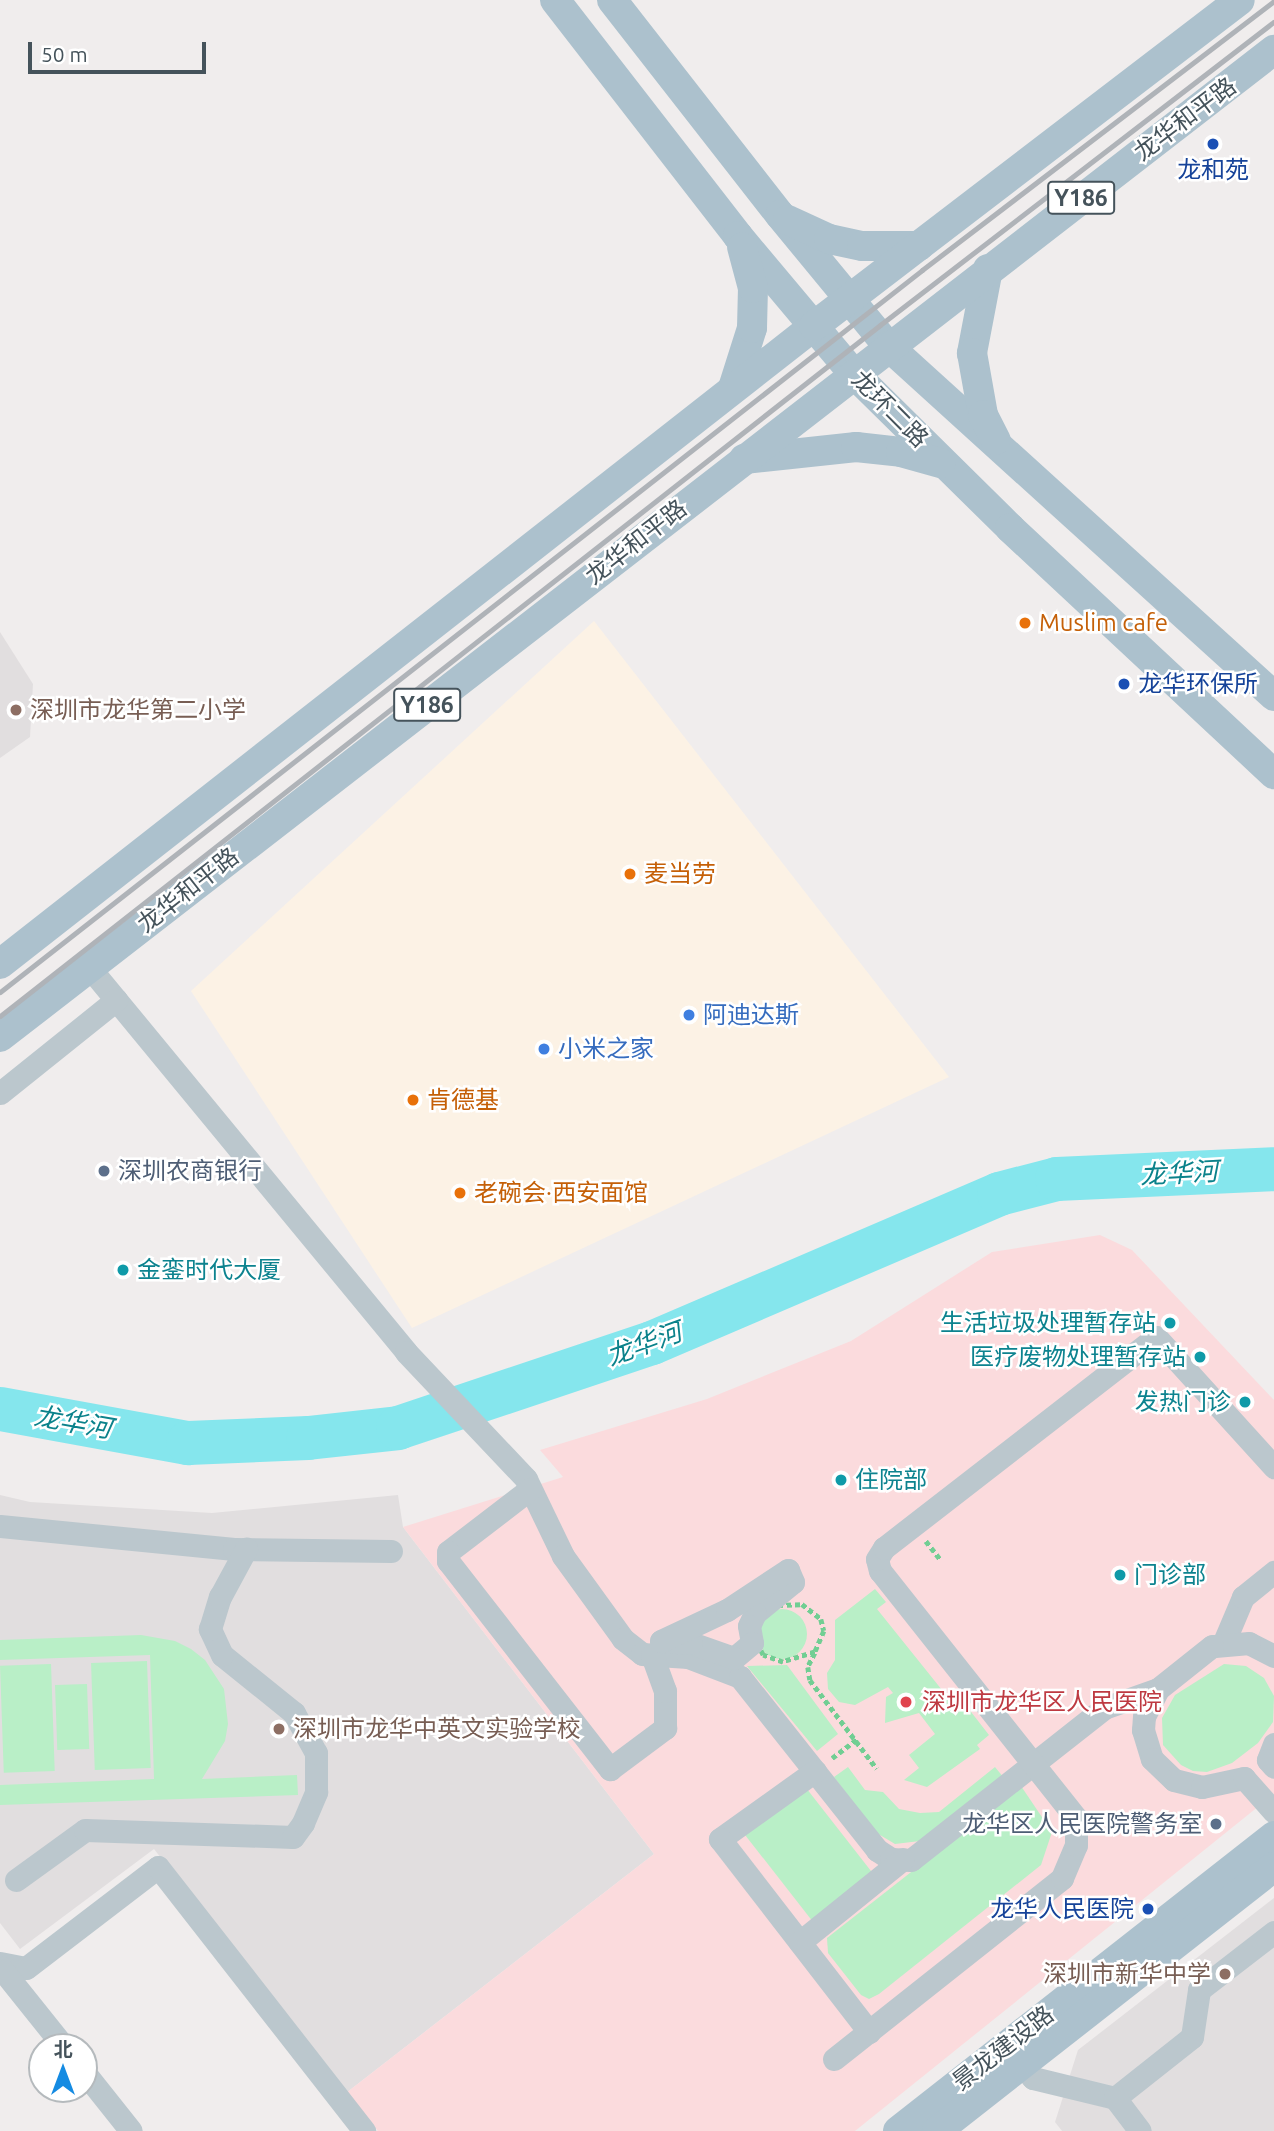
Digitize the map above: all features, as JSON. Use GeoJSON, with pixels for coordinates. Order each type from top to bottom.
{"type":"FeatureCollection","features":[{"type":"Feature","properties":{"kind":"main road","name":"龙环二路"},"geometry":{"type":"LineString","coordinates":[[555,0],[738,236],[853,373],[1274,775]]}},
{"type":"Feature","properties":{"kind":"main road","name":"龙环二路"},"geometry":{"type":"LineString","coordinates":[[612,0],[779,215],[888,346],[1274,696]]}},
{"type":"Feature","properties":{"kind":"main road","name":"Y186"},"geometry":{"type":"LineString","coordinates":[[0,964],[814,326],[1240,0]]}},
{"type":"Feature","properties":{"kind":"main road","name":"龙华和平路"},"geometry":{"type":"LineString","coordinates":[[0,1037],[853,373],[1274,50]]}},
{"type":"Feature","properties":{"kind":"main road"},"geometry":{"type":"LineString","coordinates":[[779,215],[829,239],[862,246],[919,246]]}},
{"type":"Feature","properties":{"kind":"main road"},"geometry":{"type":"LineString","coordinates":[[733,389],[751,328],[753,288],[738,236]]}},
{"type":"Feature","properties":{"kind":"main road"},"geometry":{"type":"LineString","coordinates":[[988,269],[972,353],[983,415],[999,447]]}},
{"type":"Feature","properties":{"kind":"main road"},"geometry":{"type":"LineString","coordinates":[[743,459],[856,447],[901,452],[947,465]]}},
{"type":"Feature","properties":{"kind":"main road","name":"景龙建设路"},"geometry":{"type":"LineString","coordinates":[[898,2131],[1274,1836]]}},
{"type":"Feature","properties":{"kind":"main road","name":"景龙建设路"},"geometry":{"type":"LineString","coordinates":[[937,2131],[1274,1867]]}},
{"type":"Feature","properties":{"kind":"street"},"geometry":{"type":"LineString","coordinates":[[89,967],[406,1352],[528,1484],[563,1556],[623,1639],[642,1654],[688,1657],[740,1677],[877,1850],[891,1858],[911,1860],[1104,1708],[1158,1689]]}},
{"type":"Feature","properties":{"kind":"street"},"geometry":{"type":"LineString","coordinates":[[0,1093],[116,1000]]}},
{"type":"Feature","properties":{"kind":"street"},"geometry":{"type":"LineString","coordinates":[[834,2059],[1062,1878],[1076,1845],[1076,1818],[880,1571],[877,1559],[884,1548],[1156,1337],[1274,1467]]}},
{"type":"Feature","properties":{"kind":"street"},"geometry":{"type":"LineString","coordinates":[[528,1484],[448,1552],[448,1561],[610,1769],[665,1728],[665,1691],[652,1654]]}},
{"type":"Feature","properties":{"kind":"street"},"geometry":{"type":"LineString","coordinates":[[0,1526],[246,1549],[391,1551]]}},
{"type":"Feature","properties":{"kind":"street"},"geometry":{"type":"LineString","coordinates":[[16,1880],[85,1830],[293,1838],[303,1823],[316,1792],[316,1753],[294,1713],[222,1655],[210,1629],[220,1597],[246,1549]]}},
{"type":"Feature","properties":{"kind":"street"},"geometry":{"type":"LineString","coordinates":[[788,1570],[793,1582],[755,1613],[749,1626],[752,1643],[734,1658],[691,1643],[661,1642],[727,1610],[788,1570]]}},
{"type":"Feature","properties":{"kind":"street"},"geometry":{"type":"LineString","coordinates":[[1224,1642],[1242,1597],[1274,1572]]}},
{"type":"Feature","properties":{"kind":"street"},"geometry":{"type":"LineString","coordinates":[[1274,1656],[1249,1643],[1224,1642],[1200,1652],[1158,1689],[1144,1716],[1143,1730],[1146,1745],[1161,1770],[1188,1785],[1202,1787],[1244,1778],[1274,1812]]}},
{"type":"Feature","properties":{"kind":"street"},"geometry":{"type":"LineString","coordinates":[[1274,1744],[1268,1760],[1274,1767]]}},
{"type":"Feature","properties":{"kind":"street"},"geometry":{"type":"LineString","coordinates":[[815,1771],[720,1839],[869,2032]]}},
{"type":"Feature","properties":{"kind":"street"},"geometry":{"type":"LineString","coordinates":[[800,1942],[903,1859]]}},
{"type":"Feature","properties":{"kind":"street"},"geometry":{"type":"LineString","coordinates":[[0,1965],[26,1968],[158,1867],[364,2131]]}},
{"type":"Feature","properties":{"kind":"street"},"geometry":{"type":"LineString","coordinates":[[1115,2098],[1192,2037],[1199,1990],[1274,1932]]}},
{"type":"Feature","properties":{"kind":"street"},"geometry":{"type":"LineString","coordinates":[[0,1965],[53,2033]]}},
{"type":"Feature","properties":{"kind":"street"},"geometry":{"type":"LineString","coordinates":[[1021,2065],[1033,2078],[1115,2098],[1140,2131]]}},
{"type":"Feature","properties":{"kind":"street"},"geometry":{"type":"LineString","coordinates":[[98,2090],[131,2131]]}},
{"type":"Feature","properties":{"kind":"path"},"geometry":{"type":"LineString","coordinates":[[815,1652],[783,1662],[763,1655],[753,1636],[759,1616],[778,1605],[802,1604],[813,1610],[824,1631],[815,1652],[808,1667],[810,1680],[877,1769]]}},
{"type":"Feature","properties":{"kind":"path"},"geometry":{"type":"LineString","coordinates":[[815,1771],[857,1739]]}},
{"type":"Feature","properties":{"kind":"shaded area"},"geometry":{"type":"Polygon","coordinates":[[[594,621],[949,1077],[412,1328],[191,991],[594,621]]]}},
{"type":"Feature","properties":{"kind":"shaded area","name":"深圳市龙华第二小学"},"geometry":{"type":"Polygon","coordinates":[[[0,632],[33,684],[30,737],[0,758],[0,632]]]}},
{"type":"Feature","properties":{"kind":"shaded area","name":"深圳市龙华区人民医院"},"geometry":{"type":"Polygon","coordinates":[[[1100,1235],[1132,1250],[1274,1400],[1274,1794],[855,2131],[378,2131],[346,2093],[654,1854],[403,1527],[563,1477],[540,1450],[707,1399],[851,1341],[992,1252],[1100,1235]]]}},
{"type":"Feature","properties":{"kind":"shaded area","name":"深圳市龙华中英文实验学校"},"geometry":{"type":"Polygon","coordinates":[[[0,1495],[30,1502],[212,1513],[398,1495],[403,1527],[654,1854],[346,2093],[154,1849],[20,1949],[0,1923],[0,1495]]]}},
{"type":"Feature","properties":{"kind":"shaded area","name":"深圳市新华中学"},"geometry":{"type":"Polygon","coordinates":[[[1274,1898],[1274,2131],[1062,2131],[1055,2122],[1078,2050],[1274,1898]]]}},
{"type":"Feature","properties":{"kind":"green space"},"geometry":{"type":"Polygon","coordinates":[[[875,1589],[886,1602],[877,1609],[946,1695],[954,1690],[989,1735],[977,1745],[980,1749],[927,1787],[904,1780],[919,1768],[909,1755],[935,1734],[919,1713],[885,1723],[886,1697],[893,1693],[888,1687],[855,1705],[839,1702],[828,1689],[827,1673],[835,1660],[835,1620],[875,1589]]]}},
{"type":"Feature","properties":{"kind":"green space"},"geometry":{"type":"Polygon","coordinates":[[[782,1609],[800,1616],[807,1634],[800,1652],[782,1659],[764,1652],[757,1634],[764,1616],[782,1609]]]}},
{"type":"Feature","properties":{"kind":"green space"},"geometry":{"type":"Polygon","coordinates":[[[141,1635],[175,1641],[191,1649],[205,1660],[224,1689],[228,1724],[225,1741],[202,1779],[297,1775],[298,1795],[0,1805],[0,1785],[154,1779],[150,1655],[0,1660],[0,1640],[141,1635]]]}},
{"type":"Feature","properties":{"kind":"green space"},"geometry":{"type":"Polygon","coordinates":[[[147,1661],[151,1768],[95,1770],[91,1663],[147,1661]]]}},
{"type":"Feature","properties":{"kind":"green space"},"geometry":{"type":"Polygon","coordinates":[[[51,1664],[55,1771],[4,1773],[0,1666],[51,1664]]]}},
{"type":"Feature","properties":{"kind":"green space"},"geometry":{"type":"Polygon","coordinates":[[[1224,1664],[1246,1666],[1264,1678],[1274,1696],[1273,1722],[1258,1743],[1232,1763],[1207,1772],[1193,1771],[1181,1765],[1163,1745],[1162,1718],[1175,1695],[1224,1664]]]}},
{"type":"Feature","properties":{"kind":"green space"},"geometry":{"type":"Polygon","coordinates":[[[787,1665],[838,1734],[817,1751],[747,1666],[787,1665]]]}},
{"type":"Feature","properties":{"kind":"green space"},"geometry":{"type":"Polygon","coordinates":[[[87,1684],[89,1749],[57,1750],[55,1685],[87,1684]]]}},
{"type":"Feature","properties":{"kind":"green space"},"geometry":{"type":"Polygon","coordinates":[[[848,1767],[865,1790],[883,1792],[899,1809],[920,1813],[939,1812],[995,1767],[1004,1778],[920,1841],[895,1844],[875,1832],[834,1777],[848,1767]]]}},
{"type":"Feature","properties":{"kind":"green space"},"geometry":{"type":"Polygon","coordinates":[[[803,1784],[873,1873],[812,1920],[742,1831],[803,1784]]]}},
{"type":"Feature","properties":{"kind":"green space"},"geometry":{"type":"Polygon","coordinates":[[[1021,1786],[1052,1832],[1041,1865],[879,1994],[869,1999],[861,1995],[828,1953],[827,1938],[1021,1786]]]}},
{"type":"Feature","properties":{"kind":"waterway","name":"龙华河"},"geometry":{"type":"LineString","coordinates":[[0,1409],[188,1443],[308,1438],[398,1428],[652,1343],[999,1194],[1057,1179],[1274,1169]]}},
{"type":"Feature","properties":{"kind":"railway"},"geometry":{"type":"LineString","coordinates":[[0,992],[922,270],[1274,1]]}},
{"type":"Feature","properties":{"kind":"railway"},"geometry":{"type":"LineString","coordinates":[[0,1016],[880,325],[1274,22]]}},
{"type":"Feature","properties":{"kind":"place","name":"龙和苑"},"geometry":{"type":"Point","coordinates":[1213,144]}},
{"type":"Feature","properties":{"kind":"place","name":"Muslim cafe"},"geometry":{"type":"Point","coordinates":[1025,623]}},
{"type":"Feature","properties":{"kind":"place","name":"龙华环保所"},"geometry":{"type":"Point","coordinates":[1124,684]}},
{"type":"Feature","properties":{"kind":"place","name":"深圳市龙华第二小学"},"geometry":{"type":"Point","coordinates":[16,710]}},
{"type":"Feature","properties":{"kind":"place","name":"麦当劳"},"geometry":{"type":"Point","coordinates":[630,874]}},
{"type":"Feature","properties":{"kind":"place","name":"阿迪达斯"},"geometry":{"type":"Point","coordinates":[689,1015]}},
{"type":"Feature","properties":{"kind":"place","name":"小米之家"},"geometry":{"type":"Point","coordinates":[544,1049]}},
{"type":"Feature","properties":{"kind":"place","name":"肯德基"},"geometry":{"type":"Point","coordinates":[413,1100]}},
{"type":"Feature","properties":{"kind":"place","name":"深圳农商银行"},"geometry":{"type":"Point","coordinates":[104,1171]}},
{"type":"Feature","properties":{"kind":"place","name":"老碗会·西安面馆"},"geometry":{"type":"Point","coordinates":[460,1193]}},
{"type":"Feature","properties":{"kind":"place","name":"金銮时代大厦"},"geometry":{"type":"Point","coordinates":[123,1270]}},
{"type":"Feature","properties":{"kind":"place","name":"生活垃圾处理暂存站"},"geometry":{"type":"Point","coordinates":[1170,1323]}},
{"type":"Feature","properties":{"kind":"place","name":"医疗废物处理暂存站"},"geometry":{"type":"Point","coordinates":[1200,1357]}},
{"type":"Feature","properties":{"kind":"place","name":"发热门诊"},"geometry":{"type":"Point","coordinates":[1245,1402]}},
{"type":"Feature","properties":{"kind":"place","name":"住院部"},"geometry":{"type":"Point","coordinates":[841,1480]}},
{"type":"Feature","properties":{"kind":"place","name":"门诊部"},"geometry":{"type":"Point","coordinates":[1120,1575]}},
{"type":"Feature","properties":{"kind":"place","name":"深圳市龙华区人民医院"},"geometry":{"type":"Point","coordinates":[906,1702]}},
{"type":"Feature","properties":{"kind":"place","name":"深圳市龙华中英文实验学校"},"geometry":{"type":"Point","coordinates":[279,1729]}},
{"type":"Feature","properties":{"kind":"place","name":"龙华区人民医院警务室"},"geometry":{"type":"Point","coordinates":[1216,1824]}},
{"type":"Feature","properties":{"kind":"place","name":"龙华人民医院"},"geometry":{"type":"Point","coordinates":[1148,1909]}},
{"type":"Feature","properties":{"kind":"place","name":"深圳市新华中学"},"geometry":{"type":"Point","coordinates":[1225,1974]}}]}
